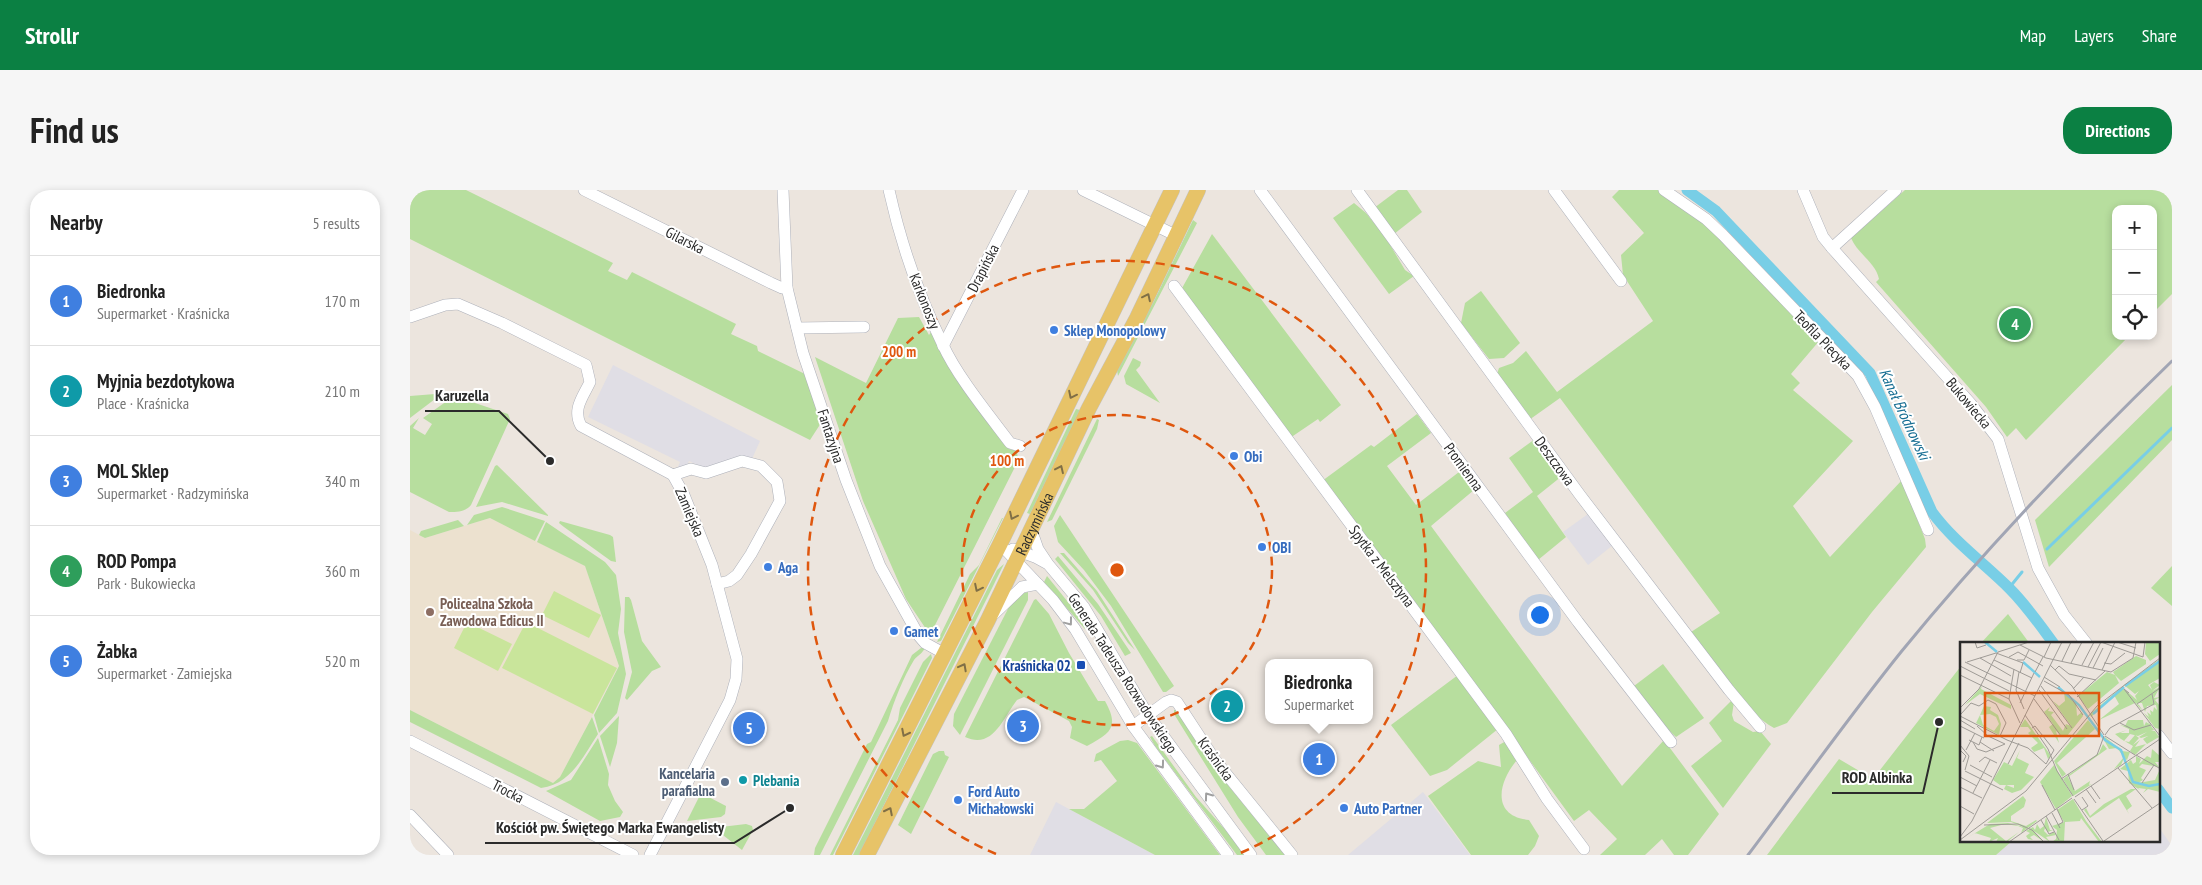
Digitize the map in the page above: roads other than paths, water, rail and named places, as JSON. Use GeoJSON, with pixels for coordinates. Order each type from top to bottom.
{"type":"FeatureCollection","features":[{"type":"Feature","properties":{"kind":"main road","name":"Radzymińska"},"geometry":{"type":"LineString","coordinates":[[843,855],[1000,544],[1172,190]]}},
{"type":"Feature","properties":{"kind":"main road","name":"Radzymińska"},"geometry":{"type":"LineString","coordinates":[[867,855],[988,620],[1088,408],[1137,318],[1198,190]]}},
{"type":"Feature","properties":{"kind":"street","name":"Gilarska"},"geometry":{"type":"LineString","coordinates":[[584,190],[771,283],[787,288]]}},
{"type":"Feature","properties":{"kind":"street","name":"Fantazyjna"},"geometry":{"type":"LineString","coordinates":[[783,190],[787,288],[803,353],[846,480],[880,566],[922,641],[945,654]]}},
{"type":"Feature","properties":{"kind":"street","name":"Karkonoszy"},"geometry":{"type":"LineString","coordinates":[[889,190],[905,251],[923,303],[943,346],[1010,443],[1020,446]]}},
{"type":"Feature","properties":{"kind":"street","name":"Drapińska"},"geometry":{"type":"LineString","coordinates":[[943,346],[1023,190]]}},
{"type":"Feature","properties":{"kind":"street"},"geometry":{"type":"LineString","coordinates":[[1083,190],[1177,236]]}},
{"type":"Feature","properties":{"kind":"street","name":"Promienna"},"geometry":{"type":"LineString","coordinates":[[1260,190],[1578,622],[1671,742]]}},
{"type":"Feature","properties":{"kind":"street","name":"Deszczowa"},"geometry":{"type":"LineString","coordinates":[[1357,190],[1580,495],[1729,690],[1760,727]]}},
{"type":"Feature","properties":{"kind":"street"},"geometry":{"type":"LineString","coordinates":[[1554,190],[1621,281]]}},
{"type":"Feature","properties":{"kind":"street","name":"Teofila Piecyka"},"geometry":{"type":"LineString","coordinates":[[1664,190],[1706,219],[1858,376],[1875,407],[1928,530]]}},
{"type":"Feature","properties":{"kind":"street","name":"Bukowiecka"},"geometry":{"type":"LineString","coordinates":[[1803,190],[1823,237],[1971,404],[1998,439],[2038,568],[2064,615],[2085,642]]}},
{"type":"Feature","properties":{"kind":"street"},"geometry":{"type":"LineString","coordinates":[[1832,248],[1896,190]]}},
{"type":"Feature","properties":{"kind":"street","name":"Spytka z Melsztyna"},"geometry":{"type":"LineString","coordinates":[[1174,286],[1506,734],[1547,799],[1584,850]]}},
{"type":"Feature","properties":{"kind":"street","name":"Zamiejska"},"geometry":{"type":"LineString","coordinates":[[410,316],[445,304],[458,304],[586,365],[590,382],[578,407],[578,420],[581,426],[673,475],[684,495],[717,584],[737,659],[734,690],[650,855]]}},
{"type":"Feature","properties":{"kind":"street"},"geometry":{"type":"LineString","coordinates":[[797,328],[864,327]]}},
{"type":"Feature","properties":{"kind":"street"},"geometry":{"type":"LineString","coordinates":[[673,475],[691,470],[706,472],[742,461],[761,466],[777,482],[780,501],[751,554],[737,575],[717,584]]}},
{"type":"Feature","properties":{"kind":"street","name":"Generała Tadeusza Rozwadowskiego"},"geometry":{"type":"LineString","coordinates":[[1031,529],[1038,549],[1084,607],[1148,715],[1251,855]]}},
{"type":"Feature","properties":{"kind":"street","name":"Generała Tadeusza Rozwadowskiego"},"geometry":{"type":"LineString","coordinates":[[1000,544],[1017,557],[1075,629],[1133,726],[1228,855]]}},
{"type":"Feature","properties":{"kind":"street"},"geometry":{"type":"LineString","coordinates":[[1017,557],[1035,557],[1048,564]]}},
{"type":"Feature","properties":{"kind":"street"},"geometry":{"type":"LineString","coordinates":[[988,620],[1022,587],[1038,584]]}},
{"type":"Feature","properties":{"kind":"street","name":"Kraśnicka"},"geometry":{"type":"LineString","coordinates":[[1133,726],[1171,700],[1177,702],[1215,760],[1292,855]]}},
{"type":"Feature","properties":{"kind":"street"},"geometry":{"type":"LineString","coordinates":[[2160,738],[2172,753]]}},
{"type":"Feature","properties":{"kind":"street","name":"Trocka"},"geometry":{"type":"LineString","coordinates":[[410,741],[633,855]]}},
{"type":"Feature","properties":{"kind":"street"},"geometry":{"type":"LineString","coordinates":[[410,815],[448,855]]}},
{"type":"Feature","properties":{"kind":"waterway","name":"Kanał Bródnowski"},"geometry":{"type":"LineString","coordinates":[[1687,190],[1716,211],[1870,373],[1932,512],[1959,543],[2016,595],[2052,642]]}},
{"type":"Feature","properties":{"kind":"waterway"},"geometry":{"type":"LineString","coordinates":[[2047,549],[2172,428]]}},
{"type":"Feature","properties":{"kind":"waterway"},"geometry":{"type":"LineString","coordinates":[[2009,588],[2022,572]]}},
{"type":"Feature","properties":{"kind":"waterway","name":"Kanał Bródnowski"},"geometry":{"type":"LineString","coordinates":[[2160,792],[2172,808]]}},
{"type":"Feature","properties":{"kind":"railway"},"geometry":{"type":"LineString","coordinates":[[1748,855],[1862,702],[1965,576],[2032,502],[2172,361]]}},
{"type":"Feature","properties":{"kind":"place","name":"ROD Pompa"},"geometry":{"type":"Point","coordinates":[2015,324]}},
{"type":"Feature","properties":{"kind":"place","name":"Sklep Monopolowy"},"geometry":{"type":"Point","coordinates":[1054,330]}},
{"type":"Feature","properties":{"kind":"place","name":"Obi"},"geometry":{"type":"Point","coordinates":[1234,456]}},
{"type":"Feature","properties":{"kind":"place","name":"Karuzella"},"geometry":{"type":"Point","coordinates":[550,461]}},
{"type":"Feature","properties":{"kind":"place","name":"OBI"},"geometry":{"type":"Point","coordinates":[1262,547]}},
{"type":"Feature","properties":{"kind":"place","name":"Aga"},"geometry":{"type":"Point","coordinates":[768,567]}},
{"type":"Feature","properties":{"kind":"place","name":"Policealna Szkoła Zawodowa Edicus II"},"geometry":{"type":"Point","coordinates":[430,612]}},
{"type":"Feature","properties":{"kind":"place","name":"Gamet"},"geometry":{"type":"Point","coordinates":[894,631]}},
{"type":"Feature","properties":{"kind":"place","name":"Kraśnicka 02"},"geometry":{"type":"Point","coordinates":[1081,665]}},
{"type":"Feature","properties":{"kind":"place","name":"Myjnia bezdotykowa"},"geometry":{"type":"Point","coordinates":[1227,706]}},
{"type":"Feature","properties":{"kind":"place","name":"ROD Albinka"},"geometry":{"type":"Point","coordinates":[1939,722]}},
{"type":"Feature","properties":{"kind":"place","name":"MOL Sklep"},"geometry":{"type":"Point","coordinates":[1023,726]}},
{"type":"Feature","properties":{"kind":"place","name":"Żabka"},"geometry":{"type":"Point","coordinates":[749,728]}},
{"type":"Feature","properties":{"kind":"place","name":"Biedronka"},"geometry":{"type":"Point","coordinates":[1319,759]}},
{"type":"Feature","properties":{"kind":"place","name":"Plebania"},"geometry":{"type":"Point","coordinates":[743,780]}},
{"type":"Feature","properties":{"kind":"place","name":"Kancelaria parafialna"},"geometry":{"type":"Point","coordinates":[725,782]}},
{"type":"Feature","properties":{"kind":"place","name":"Ford Auto Michałowski"},"geometry":{"type":"Point","coordinates":[958,800]}},
{"type":"Feature","properties":{"kind":"place","name":"Kościół pw. Świętego Marka Ewangelisty"},"geometry":{"type":"Point","coordinates":[790,808]}},
{"type":"Feature","properties":{"kind":"place","name":"Auto Partner"},"geometry":{"type":"Point","coordinates":[1344,808]}}]}
